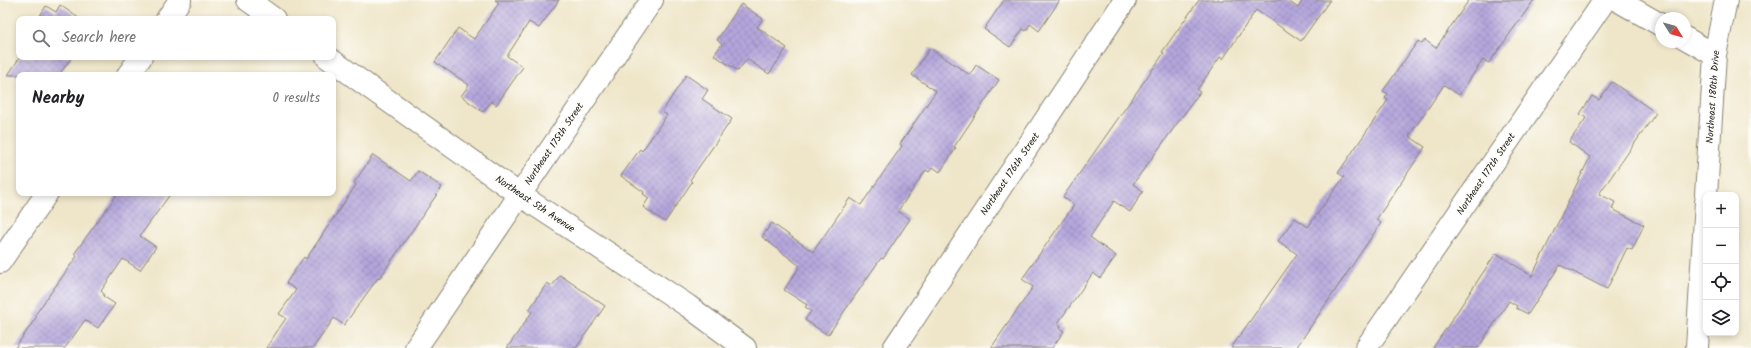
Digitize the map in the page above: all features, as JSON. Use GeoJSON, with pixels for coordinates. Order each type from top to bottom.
{"type":"FeatureCollection","features":[{"type":"Feature","properties":{"kind":"street"},"geometry":{"type":"LineString","coordinates":[[169,16],[180,0]]}},
{"type":"Feature","properties":{"kind":"street"},"geometry":{"type":"LineString","coordinates":[[248,0],[270,16]]}},
{"type":"Feature","properties":{"kind":"street","name":"Northeast 175th Street"},"geometry":{"type":"LineString","coordinates":[[416,348],[652,0]]}},
{"type":"Feature","properties":{"kind":"street","name":"Northeast 176th Street"},"geometry":{"type":"LineString","coordinates":[[894,348],[1125,0]]}},
{"type":"Feature","properties":{"kind":"street","name":"Northeast 177th Street"},"geometry":{"type":"LineString","coordinates":[[1366,348],[1605,0]]}},
{"type":"Feature","properties":{"kind":"street"},"geometry":{"type":"LineString","coordinates":[[1617,0],[1655,22]]}},
{"type":"Feature","properties":{"kind":"street","name":"Northeast 180th Drive"},"geometry":{"type":"LineString","coordinates":[[1706,192],[1715,55],[1726,0]]}},
{"type":"Feature","properties":{"kind":"street"},"geometry":{"type":"LineString","coordinates":[[1691,41],[1715,55]]}},
{"type":"Feature","properties":{"kind":"street"},"geometry":{"type":"LineString","coordinates":[[130,72],[139,60]]}},
{"type":"Feature","properties":{"kind":"street","name":"Northeast 5th Avenue"},"geometry":{"type":"LineString","coordinates":[[331,60],[520,195],[688,306],[745,348]]}},
{"type":"Feature","properties":{"kind":"street"},"geometry":{"type":"LineString","coordinates":[[0,262],[45,196]]}},
{"type":"Feature","properties":{"kind":"street"},"geometry":{"type":"LineString","coordinates":[[1697,348],[1704,228]]}},
{"type":"Feature","properties":{"kind":"building"},"geometry":{"type":"Polygon","coordinates":[[[495,0],[559,0],[539,28],[529,22],[507,56],[523,67],[496,105],[491,101],[483,112],[461,96],[469,85],[435,62],[458,28],[474,39],[499,3],[495,0]]]}},
{"type":"Feature","properties":{"kind":"building"},"geometry":{"type":"Polygon","coordinates":[[[1004,0],[1060,0],[1039,31],[1030,24],[1026,31],[1023,29],[1010,47],[984,29],[1004,0]]]}},
{"type":"Feature","properties":{"kind":"building"},"geometry":{"type":"Polygon","coordinates":[[[1199,0],[1287,0],[1298,8],[1303,0],[1330,0],[1301,41],[1256,10],[1223,59],[1220,57],[1197,90],[1200,92],[1133,184],[1143,191],[1130,212],[1114,201],[1090,237],[1116,256],[1100,278],[1093,273],[1058,323],[1061,326],[1060,329],[1064,331],[1052,348],[991,348],[1033,287],[1022,279],[1074,205],[1063,197],[1164,53],[1162,52],[1199,0]]]}},
{"type":"Feature","properties":{"kind":"building"},"geometry":{"type":"Polygon","coordinates":[[[1469,0],[1534,0],[1489,63],[1483,60],[1459,95],[1444,85],[1409,136],[1425,147],[1376,220],[1381,223],[1296,348],[1231,348],[1297,254],[1278,241],[1295,218],[1308,227],[1344,177],[1338,173],[1388,100],[1385,98],[1388,94],[1383,91],[1418,41],[1422,44],[1425,40],[1436,48],[1469,0]]]}},
{"type":"Feature","properties":{"kind":"building"},"geometry":{"type":"Polygon","coordinates":[[[741,4],[763,19],[757,27],[787,48],[769,74],[747,59],[738,71],[714,55],[722,44],[717,40],[741,4]]]}},
{"type":"Feature","properties":{"kind":"building"},"geometry":{"type":"Polygon","coordinates":[[[60,5],[76,16],[40,16],[46,6],[56,12],[60,5]]]}},
{"type":"Feature","properties":{"kind":"building"},"geometry":{"type":"Polygon","coordinates":[[[930,48],[970,75],[976,65],[999,80],[954,147],[956,148],[940,172],[933,167],[929,172],[926,170],[898,211],[910,219],[828,335],[805,320],[811,311],[805,307],[807,305],[784,290],[800,266],[762,237],[772,223],[813,252],[850,198],[861,205],[902,146],[900,144],[936,91],[912,75],[930,48]]]}},
{"type":"Feature","properties":{"kind":"building"},"geometry":{"type":"Polygon","coordinates":[[[18,60],[70,60],[61,72],[16,72],[16,75],[8,75],[18,60]]]}},
{"type":"Feature","properties":{"kind":"building"},"geometry":{"type":"Polygon","coordinates":[[[686,75],[708,90],[702,99],[732,119],[690,180],[692,182],[665,222],[643,207],[649,198],[643,194],[644,192],[621,176],[640,149],[642,151],[667,115],[662,112],[686,75]]]}},
{"type":"Feature","properties":{"kind":"building"},"geometry":{"type":"Polygon","coordinates":[[[1612,82],[1656,113],[1599,194],[1615,202],[1612,209],[1644,225],[1632,250],[1627,248],[1607,289],[1560,265],[1528,314],[1516,308],[1517,306],[1509,301],[1478,348],[1433,348],[1496,253],[1532,276],[1590,157],[1569,142],[1586,118],[1580,114],[1592,96],[1599,100],[1612,82]]]}},
{"type":"Feature","properties":{"kind":"building"},"geometry":{"type":"Polygon","coordinates":[[[373,155],[411,181],[418,171],[442,187],[379,279],[378,278],[344,325],[334,318],[313,348],[266,348],[286,318],[279,314],[296,290],[286,283],[304,257],[306,259],[356,185],[354,183],[373,155]]]}},
{"type":"Feature","properties":{"kind":"building"},"geometry":{"type":"Polygon","coordinates":[[[116,196],[169,196],[140,236],[156,247],[140,270],[123,259],[101,291],[104,294],[103,296],[115,304],[98,328],[85,320],[65,348],[15,348],[37,316],[35,315],[77,256],[74,254],[116,196]]]}},
{"type":"Feature","properties":{"kind":"building"},"geometry":{"type":"Polygon","coordinates":[[[560,275],[605,306],[576,348],[507,348],[532,312],[529,310],[547,283],[552,286],[560,275]]]}}]}
